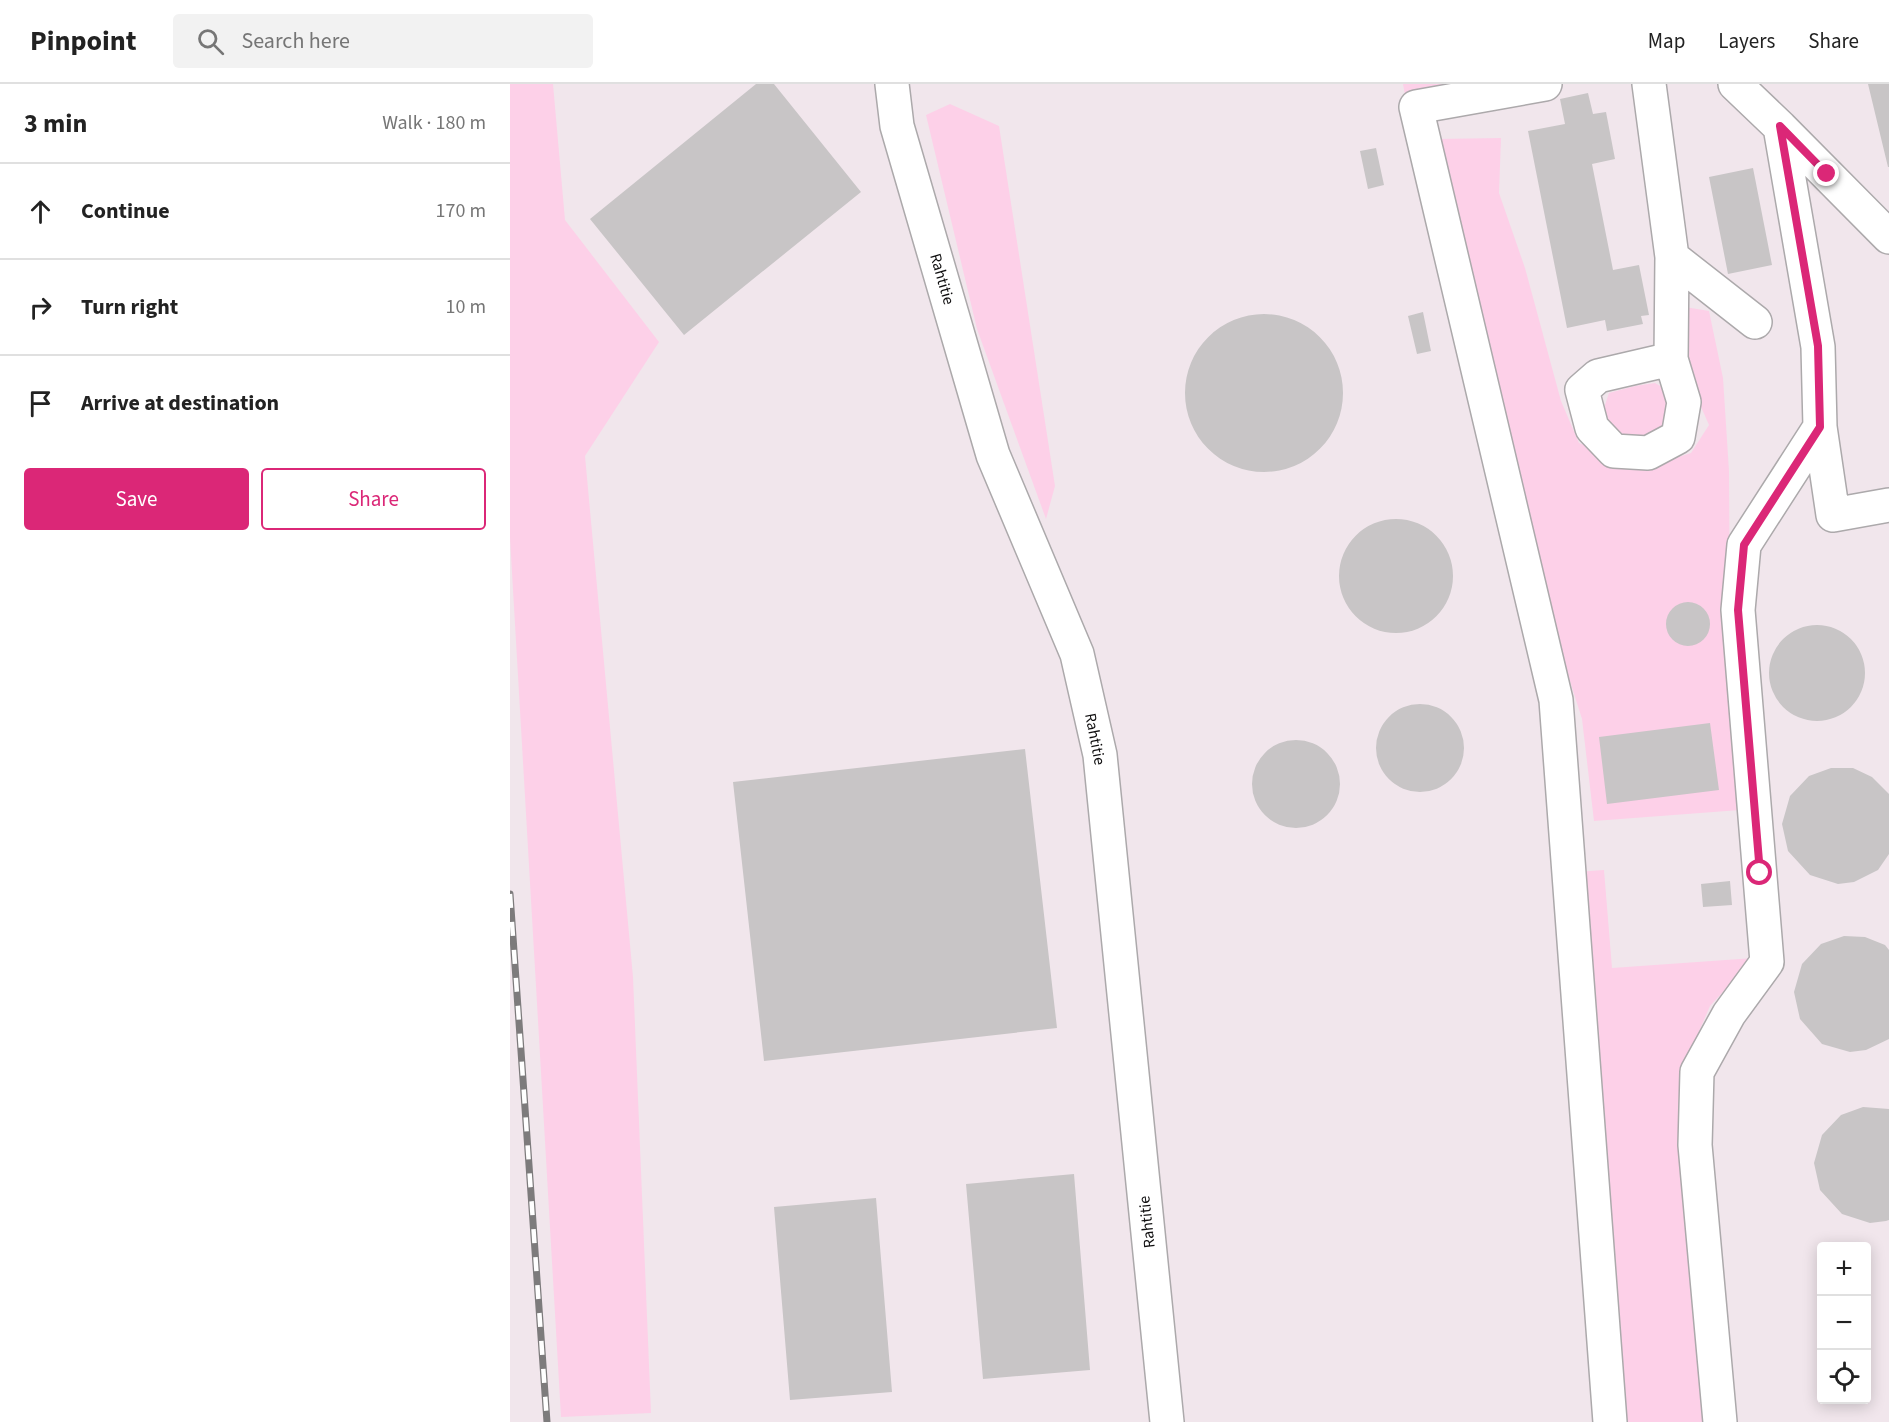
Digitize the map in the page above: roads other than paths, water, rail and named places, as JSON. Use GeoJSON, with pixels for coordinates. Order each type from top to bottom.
{"type":"FeatureCollection","features":[{"type":"Feature","properties":{"kind":"street","name":"Rahtitie"},"geometry":{"type":"LineString","coordinates":[[892,84],[897,126],[993,455],[1077,654],[1100,755],[1167,1422]]}},
{"type":"Feature","properties":{"kind":"street"},"geometry":{"type":"LineString","coordinates":[[1545,84],[1416,107],[1556,700],[1610,1422]]}},
{"type":"Feature","properties":{"kind":"street"},"geometry":{"type":"LineString","coordinates":[[1649,84],[1672,257],[1671,359]]}},
{"type":"Feature","properties":{"kind":"street"},"geometry":{"type":"LineString","coordinates":[[1735,84],[1780,126],[1889,237]]}},
{"type":"Feature","properties":{"kind":"street"},"geometry":{"type":"LineString","coordinates":[[1780,126],[1818,346],[1820,427],[1833,515],[1889,505]]}},
{"type":"Feature","properties":{"kind":"street"},"geometry":{"type":"LineString","coordinates":[[1672,257],[1755,322]]}},
{"type":"Feature","properties":{"kind":"street"},"geometry":{"type":"LineString","coordinates":[[1720,1422],[1695,1145],[1697,1072],[1729,1014],[1767,962],[1738,610],[1744,545],[1820,427]]}},
{"type":"Feature","properties":{"kind":"railway"},"geometry":{"type":"LineString","coordinates":[[510,894],[547,1422]]}}]}
